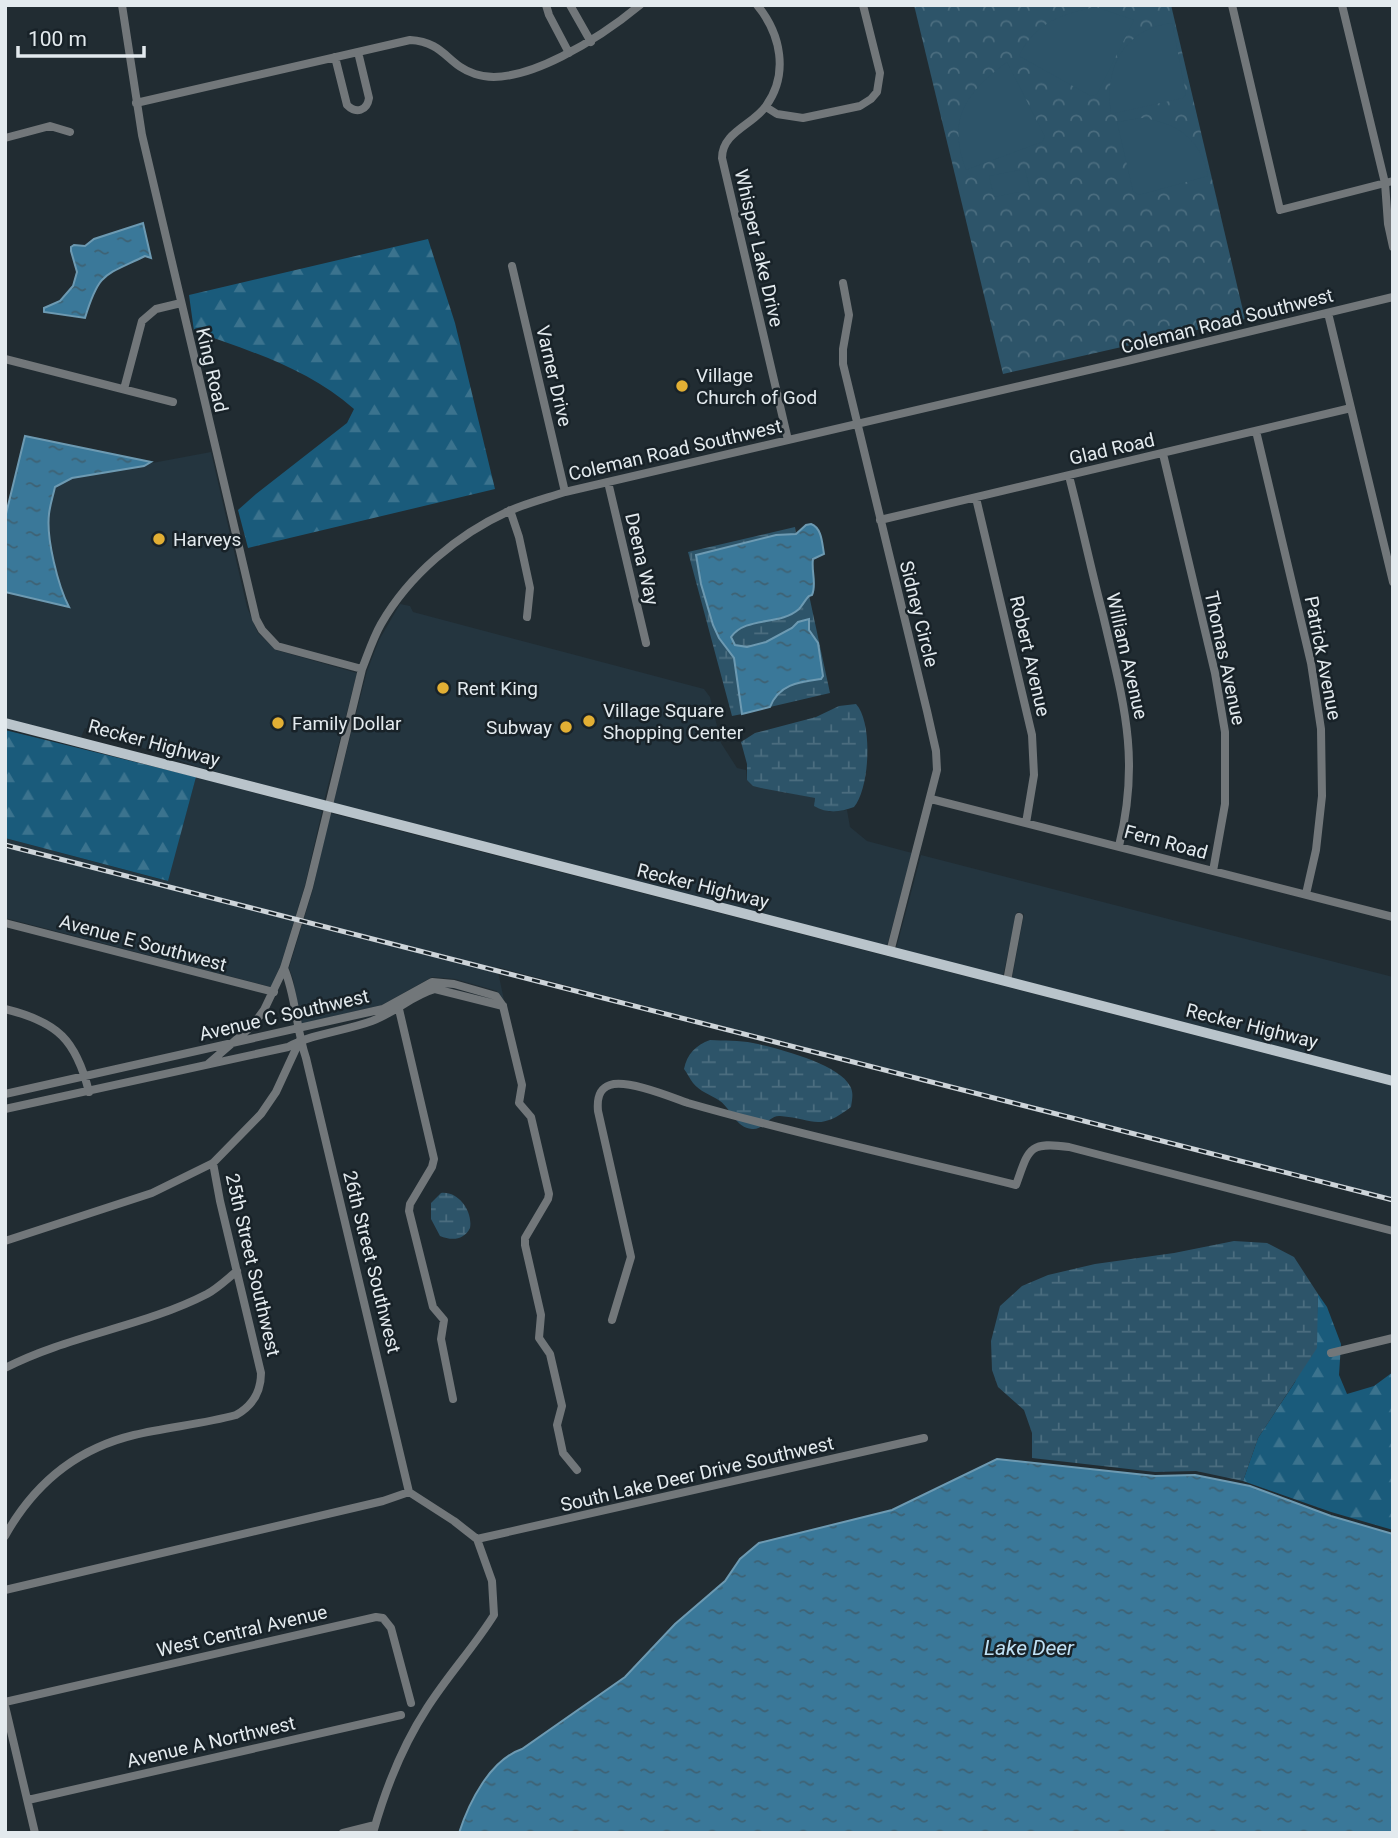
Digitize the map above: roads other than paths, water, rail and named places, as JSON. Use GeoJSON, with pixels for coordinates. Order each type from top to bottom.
{"type":"FeatureCollection","features":[{"type":"Feature","properties":{"kind":"main road","name":"Recker Highway"},"geometry":{"type":"LineString","coordinates":[[5,723],[1393,1081]]}},
{"type":"Feature","properties":{"kind":"street","name":"King Road"},"geometry":{"type":"LineString","coordinates":[[122,5],[136,103],[256,619],[262,631],[277,646],[362,669]]}},
{"type":"Feature","properties":{"kind":"street"},"geometry":{"type":"LineString","coordinates":[[546,5],[569,53]]}},
{"type":"Feature","properties":{"kind":"street"},"geometry":{"type":"LineString","coordinates":[[570,5],[591,42]]}},
{"type":"Feature","properties":{"kind":"street"},"geometry":{"type":"LineString","coordinates":[[136,103],[410,40],[429,42],[464,69],[492,77],[524,70],[569,53],[591,42],[640,5]]}},
{"type":"Feature","properties":{"kind":"street","name":"Whisper Lake Drive"},"geometry":{"type":"LineString","coordinates":[[757,5],[771,24],[780,57],[778,78],[766,107],[727,139],[722,149],[722,158],[788,440]]}},
{"type":"Feature","properties":{"kind":"street"},"geometry":{"type":"LineString","coordinates":[[766,107],[777,114],[803,118],[860,106],[872,99],[879,86],[880,73],[863,5]]}},
{"type":"Feature","properties":{"kind":"street"},"geometry":{"type":"LineString","coordinates":[[1232,5],[1280,210],[1389,182]]}},
{"type":"Feature","properties":{"kind":"street"},"geometry":{"type":"LineString","coordinates":[[1342,5],[1389,182],[1388,224],[1393,247]]}},
{"type":"Feature","properties":{"kind":"street"},"geometry":{"type":"LineString","coordinates":[[335,57],[347,105],[353,110],[361,110],[367,106],[369,98],[358,52]]}},
{"type":"Feature","properties":{"kind":"street"},"geometry":{"type":"LineString","coordinates":[[5,138],[50,126],[70,132]]}},
{"type":"Feature","properties":{"kind":"street","name":"Varner Drive"},"geometry":{"type":"LineString","coordinates":[[512,266],[565,492]]}},
{"type":"Feature","properties":{"kind":"street","name":"Sidney Circle"},"geometry":{"type":"LineString","coordinates":[[843,283],[849,315],[842,358],[936,751],[937,770],[931,799],[890,952]]}},
{"type":"Feature","properties":{"kind":"street","name":"Coleman Road Southwest"},"geometry":{"type":"LineString","coordinates":[[208,1064],[252,1026],[274,992],[284,968],[309,887],[362,669],[382,622],[408,587],[459,540],[481,525],[510,510],[565,492],[1393,297]]}},
{"type":"Feature","properties":{"kind":"street"},"geometry":{"type":"LineString","coordinates":[[124,389],[142,321],[156,309],[181,303]]}},
{"type":"Feature","properties":{"kind":"street"},"geometry":{"type":"LineString","coordinates":[[1328,313],[1393,582]]}},
{"type":"Feature","properties":{"kind":"street"},"geometry":{"type":"LineString","coordinates":[[5,359],[173,402]]}},
{"type":"Feature","properties":{"kind":"street","name":"Glad Road"},"geometry":{"type":"LineString","coordinates":[[880,520],[1351,408]]}},
{"type":"Feature","properties":{"kind":"street","name":"Patrick Avenue"},"geometry":{"type":"LineString","coordinates":[[1256,431],[1311,663],[1321,729],[1322,796],[1306,894]]}},
{"type":"Feature","properties":{"kind":"street","name":"Thomas Avenue"},"geometry":{"type":"LineString","coordinates":[[1163,454],[1215,673],[1225,732],[1225,804],[1213,871]]}},
{"type":"Feature","properties":{"kind":"street","name":"William Avenue"},"geometry":{"type":"LineString","coordinates":[[1069,476],[1126,720],[1130,782],[1119,846]]}},
{"type":"Feature","properties":{"kind":"street","name":"Deena Way"},"geometry":{"type":"LineString","coordinates":[[608,482],[646,643]]}},
{"type":"Feature","properties":{"kind":"street","name":"Robert Avenue"},"geometry":{"type":"LineString","coordinates":[[976,498],[1032,735],[1034,775],[1026,823]]}},
{"type":"Feature","properties":{"kind":"street"},"geometry":{"type":"LineString","coordinates":[[510,510],[530,588],[527,617]]}},
{"type":"Feature","properties":{"kind":"street","name":"Fern Road"},"geometry":{"type":"LineString","coordinates":[[931,799],[1393,917]]}},
{"type":"Feature","properties":{"kind":"street"},"geometry":{"type":"LineString","coordinates":[[1007,981],[1019,917]]}},
{"type":"Feature","properties":{"kind":"street","name":"Avenue E Southwest"},"geometry":{"type":"LineString","coordinates":[[5,923],[274,992]]}},
{"type":"Feature","properties":{"kind":"street"},"geometry":{"type":"LineString","coordinates":[[5,1241],[152,1193],[213,1163],[261,1114],[276,1092],[300,1041],[289,979],[284,968]]}},
{"type":"Feature","properties":{"kind":"street","name":"Avenue C Southwest"},"geometry":{"type":"LineString","coordinates":[[5,1094],[383,1009],[435,989],[503,1006],[522,1085],[519,1103],[531,1117],[549,1194],[525,1238],[541,1315],[539,1338],[550,1354],[562,1406],[557,1425],[563,1452],[577,1470]]}},
{"type":"Feature","properties":{"kind":"street"},"geometry":{"type":"LineString","coordinates":[[398,1004],[434,1159],[409,1211],[433,1307],[444,1320],[441,1339],[453,1399]]}},
{"type":"Feature","properties":{"kind":"street","name":"Avenue C Southwest"},"geometry":{"type":"LineString","coordinates":[[5,1109],[288,1046],[369,1022],[398,1004]]}},
{"type":"Feature","properties":{"kind":"street"},"geometry":{"type":"LineString","coordinates":[[5,1009],[53,1027],[70,1044],[81,1062],[89,1092]]}},
{"type":"Feature","properties":{"kind":"street","name":"26th Street Southwest"},"geometry":{"type":"LineString","coordinates":[[300,1041],[358,1269],[409,1492]]}},
{"type":"Feature","properties":{"kind":"street"},"geometry":{"type":"LineString","coordinates":[[612,1320],[631,1257],[598,1111],[597,1099],[603,1090],[612,1084],[630,1086],[716,1111],[1016,1185],[1027,1155],[1036,1147],[1047,1143],[1393,1231]]}},
{"type":"Feature","properties":{"kind":"street","name":"25th Street Southwest"},"geometry":{"type":"LineString","coordinates":[[5,1536],[38,1488],[78,1456],[134,1435],[223,1419],[244,1410],[258,1393],[261,1373],[213,1163]]}},
{"type":"Feature","properties":{"kind":"street"},"geometry":{"type":"LineString","coordinates":[[5,1368],[54,1346],[142,1320],[207,1294],[237,1271]]}},
{"type":"Feature","properties":{"kind":"street"},"geometry":{"type":"LineString","coordinates":[[1331,1353],[1393,1338]]}},
{"type":"Feature","properties":{"kind":"street","name":"South Lake Deer Drive Southwest"},"geometry":{"type":"LineString","coordinates":[[477,1539],[924,1438]]}},
{"type":"Feature","properties":{"kind":"street"},"geometry":{"type":"LineString","coordinates":[[5,1590],[383,1501],[409,1492],[454,1521],[477,1539],[492,1581],[494,1615],[416,1726],[392,1779],[374,1829],[343,1833]]}},
{"type":"Feature","properties":{"kind":"street","name":"West Central Avenue"},"geometry":{"type":"LineString","coordinates":[[6,1709],[376,1617],[383,1618],[391,1628],[411,1703]]}},
{"type":"Feature","properties":{"kind":"street"},"geometry":{"type":"LineString","coordinates":[[416,1726],[401,1715],[411,1703],[419,1703],[427,1708]]}},
{"type":"Feature","properties":{"kind":"street"},"geometry":{"type":"LineString","coordinates":[[6,1709],[36,1833]]}},
{"type":"Feature","properties":{"kind":"street","name":"Avenue A Northwest"},"geometry":{"type":"LineString","coordinates":[[28,1800],[401,1715]]}},
{"type":"Feature","properties":{"kind":"water"},"geometry":{"type":"Polygon","coordinates":[[[143,223],[151,258],[145,256],[105,277],[99,283],[85,318],[44,312],[44,308],[60,301],[73,286],[77,272],[71,247],[85,246],[94,239],[143,223]]]}},
{"type":"Feature","properties":{"kind":"water"},"geometry":{"type":"Polygon","coordinates":[[[25,436],[151,462],[144,466],[72,478],[55,487],[49,514],[49,536],[57,575],[69,607],[5,592],[5,518],[25,436]]]}},
{"type":"Feature","properties":{"kind":"water"},"geometry":{"type":"Polygon","coordinates":[[[811,524],[819,532],[824,554],[813,559],[812,595],[791,614],[745,626],[731,637],[735,645],[747,647],[766,642],[798,622],[809,619],[809,630],[818,643],[823,676],[821,679],[798,683],[784,689],[770,707],[742,714],[734,658],[713,625],[696,555],[776,535],[796,534],[811,524]]]}},
{"type":"Feature","properties":{"kind":"water","name":"Lake Deer"},"geometry":{"type":"Polygon","coordinates":[[[997,1459],[1155,1476],[1195,1475],[1250,1486],[1331,1516],[1393,1534],[1393,1833],[459,1833],[475,1796],[500,1762],[625,1677],[675,1624],[725,1581],[740,1559],[759,1543],[892,1510],[997,1459]]]}},
{"type":"Feature","properties":{"kind":"railway"},"geometry":{"type":"LineString","coordinates":[[5,845],[1393,1200]]}},
{"type":"Feature","properties":{"kind":"place","name":"Village Church of God"},"geometry":{"type":"Point","coordinates":[682,386]}},
{"type":"Feature","properties":{"kind":"place","name":"Harveys"},"geometry":{"type":"Point","coordinates":[159,539]}},
{"type":"Feature","properties":{"kind":"place","name":"Rent King"},"geometry":{"type":"Point","coordinates":[443,688]}},
{"type":"Feature","properties":{"kind":"place","name":"Village Square Shopping Center"},"geometry":{"type":"Point","coordinates":[589,721]}},
{"type":"Feature","properties":{"kind":"place","name":"Family Dollar"},"geometry":{"type":"Point","coordinates":[278,723]}},
{"type":"Feature","properties":{"kind":"place","name":"Subway"},"geometry":{"type":"Point","coordinates":[566,727]}}]}
